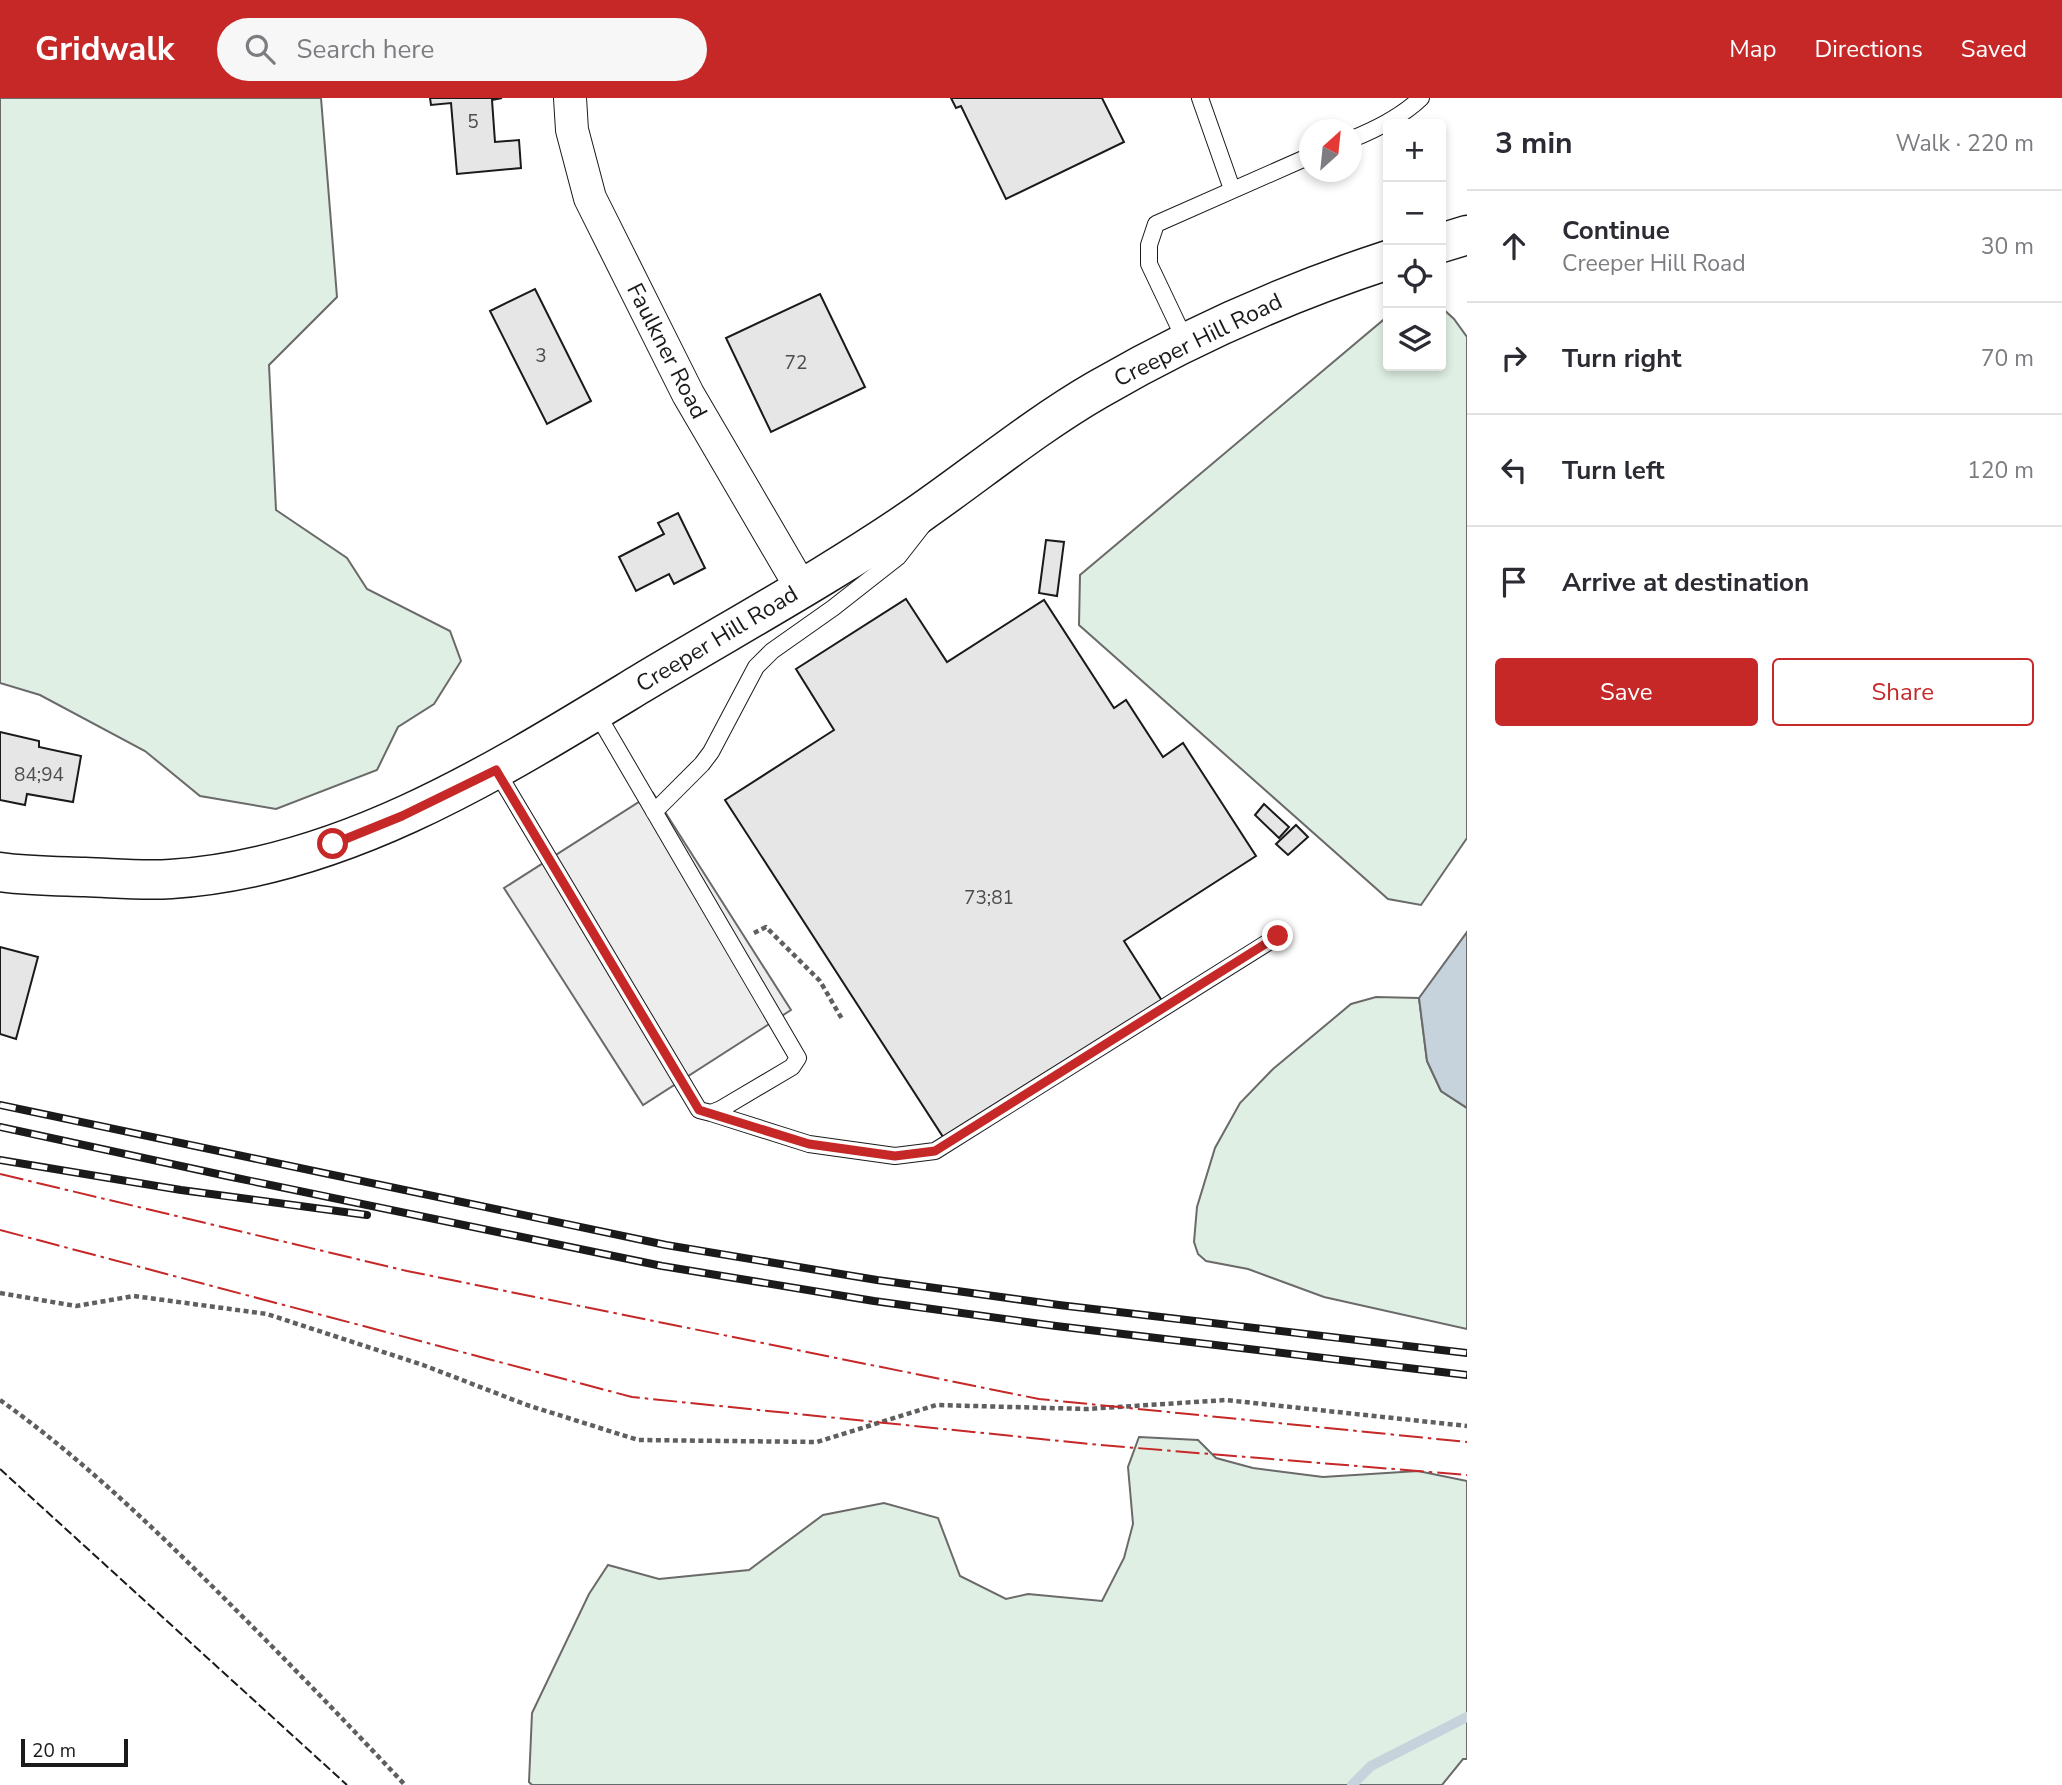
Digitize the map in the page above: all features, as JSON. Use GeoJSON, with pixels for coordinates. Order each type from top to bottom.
{"type":"FeatureCollection","features":[{"type":"Feature","properties":{"kind":"street","name":"Faulkner Road"},"geometry":{"type":"LineString","coordinates":[[570,98],[572,130],[590,198],[688,394],[802,589]]}},
{"type":"Feature","properties":{"kind":"street"},"geometry":{"type":"LineString","coordinates":[[1446,241],[1467,235]]}},
{"type":"Feature","properties":{"kind":"street","name":"Creeper Hill Road"},"geometry":{"type":"LineString","coordinates":[[0,872],[148,879],[182,878],[233,870],[298,854],[368,831],[436,801],[496,770],[802,589],[943,497],[1094,392],[1186,342],[1297,292],[1383,262]]}},
{"type":"Feature","properties":{"kind":"lane"},"geometry":{"type":"LineString","coordinates":[[1200,98],[1231,189]]}},
{"type":"Feature","properties":{"kind":"lane"},"geometry":{"type":"LineString","coordinates":[[1362,135],[1409,110],[1421,98]]}},
{"type":"Feature","properties":{"kind":"lane"},"geometry":{"type":"LineString","coordinates":[[1186,342],[1149,264],[1149,246],[1156,224],[1299,161]]}},
{"type":"Feature","properties":{"kind":"lane"},"geometry":{"type":"LineString","coordinates":[[654,812],[712,752],[756,667],[772,651],[898,558],[943,497]]}},
{"type":"Feature","properties":{"kind":"lane"},"geometry":{"type":"LineString","coordinates":[[596,712],[798,1058],[792,1067],[711,1113]]}},
{"type":"Feature","properties":{"kind":"lane"},"geometry":{"type":"LineString","coordinates":[[496,770],[699,1110],[809,1144],[895,1156],[935,1151],[1278,936]]}},
{"type":"Feature","properties":{"kind":"path"},"geometry":{"type":"LineString","coordinates":[[732,945],[766,927],[820,981],[842,1019]]}},
{"type":"Feature","properties":{"kind":"path"},"geometry":{"type":"LineString","coordinates":[[0,1293],[76,1306],[134,1297],[267,1314],[423,1365],[527,1405],[638,1440],[817,1442],[936,1405],[1087,1409],[1226,1400],[1467,1426]]}},
{"type":"Feature","properties":{"kind":"path"},"geometry":{"type":"LineString","coordinates":[[0,1400],[42,1430],[159,1532],[325,1699],[405,1785]]}},
{"type":"Feature","properties":{"kind":"green space"},"geometry":{"type":"Polygon","coordinates":[[[0,98],[321,98],[337,297],[269,365],[276,510],[347,558],[367,589],[450,631],[461,661],[434,704],[398,727],[377,770],[276,809],[200,796],[145,751],[40,695],[0,683],[0,98]]]}},
{"type":"Feature","properties":{"kind":"green space"},"geometry":{"type":"Polygon","coordinates":[[[1446,312],[1454,319],[1467,337],[1467,838],[1421,905],[1388,899],[1079,625],[1080,575],[1383,320],[1383,371],[1446,371],[1446,312]]]}},
{"type":"Feature","properties":{"kind":"green space"},"geometry":{"type":"Polygon","coordinates":[[[1376,997],[1419,998],[1427,1061],[1441,1091],[1467,1108],[1467,1329],[1324,1297],[1248,1269],[1206,1261],[1198,1254],[1194,1242],[1197,1207],[1215,1148],[1240,1103],[1273,1069],[1351,1004],[1376,997]]]}},
{"type":"Feature","properties":{"kind":"green space"},"geometry":{"type":"Polygon","coordinates":[[[1139,1437],[1198,1440],[1216,1458],[1253,1468],[1323,1477],[1418,1471],[1467,1481],[1467,1759],[1463,1759],[1442,1785],[532,1785],[529,1782],[532,1713],[589,1594],[608,1565],[659,1579],[749,1570],[823,1515],[884,1503],[938,1518],[960,1576],[1006,1599],[1028,1594],[1102,1601],[1124,1558],[1133,1524],[1128,1467],[1139,1437]]]}},
{"type":"Feature","properties":{"kind":"shaded area"},"geometry":{"type":"Polygon","coordinates":[[[653,793],[791,1010],[643,1105],[504,888],[653,793]]]}},
{"type":"Feature","properties":{"kind":"shaded area"},"geometry":{"type":"Polygon","coordinates":[[[1467,932],[1467,1108],[1441,1091],[1427,1061],[1419,998],[1467,932]]]}},
{"type":"Feature","properties":{"kind":"building"},"geometry":{"type":"Polygon","coordinates":[[[430,98],[502,98],[492,100],[495,142],[519,140],[521,168],[457,174],[451,103],[431,105],[430,98]]]}},
{"type":"Feature","properties":{"kind":"building"},"geometry":{"type":"Polygon","coordinates":[[[951,98],[1102,98],[1124,142],[1006,199],[961,106],[956,108],[951,98]]]}},
{"type":"Feature","properties":{"kind":"building"},"geometry":{"type":"Polygon","coordinates":[[[535,289],[591,401],[547,424],[490,311],[535,289]]]}},
{"type":"Feature","properties":{"kind":"building"},"geometry":{"type":"Polygon","coordinates":[[[820,294],[865,387],[771,432],[726,338],[820,294]]]}},
{"type":"Feature","properties":{"kind":"building"},"geometry":{"type":"Polygon","coordinates":[[[678,513],[705,568],[674,584],[669,574],[636,591],[619,557],[664,534],[658,523],[678,513]]]}},
{"type":"Feature","properties":{"kind":"building"},"geometry":{"type":"Polygon","coordinates":[[[1046,540],[1064,542],[1057,596],[1039,593],[1046,540]]]}},
{"type":"Feature","properties":{"kind":"building"},"geometry":{"type":"Polygon","coordinates":[[[906,599],[947,662],[1044,600],[1114,708],[1126,700],[1163,757],[1183,743],[1256,856],[1124,941],[1164,1004],[947,1143],[725,800],[834,730],[796,669],[906,599]]]}},
{"type":"Feature","properties":{"kind":"building"},"geometry":{"type":"Polygon","coordinates":[[[0,732],[39,741],[39,747],[81,756],[73,802],[27,794],[25,805],[0,800],[0,732]]]}},
{"type":"Feature","properties":{"kind":"building"},"geometry":{"type":"Polygon","coordinates":[[[1264,804],[1289,827],[1279,838],[1255,815],[1264,804]]]}},
{"type":"Feature","properties":{"kind":"building"},"geometry":{"type":"Polygon","coordinates":[[[1296,825],[1308,837],[1288,855],[1276,844],[1296,825]]]}},
{"type":"Feature","properties":{"kind":"building"},"geometry":{"type":"Polygon","coordinates":[[[0,947],[38,957],[16,1039],[0,1034],[0,947]]]}},
{"type":"Feature","properties":{"kind":"waterway"},"geometry":{"type":"LineString","coordinates":[[1352,1785],[1371,1766],[1467,1717]]}},
{"type":"Feature","properties":{"kind":"railway"},"geometry":{"type":"LineString","coordinates":[[0,1105],[666,1245],[877,1280],[1059,1305],[1467,1353]]}},
{"type":"Feature","properties":{"kind":"railway"},"geometry":{"type":"LineString","coordinates":[[0,1127],[662,1266],[874,1301],[1056,1326],[1467,1375]]}},
{"type":"Feature","properties":{"kind":"railway"},"geometry":{"type":"LineString","coordinates":[[0,1160],[181,1190],[367,1215]]}},
{"type":"Feature","properties":{"kind":"fence"},"geometry":{"type":"LineString","coordinates":[[0,1469],[347,1785]]}},
{"type":"Feature","properties":{"kind":"power"},"geometry":{"type":"LineString","coordinates":[[0,1174],[407,1271],[1039,1399],[1467,1442]]}},
{"type":"Feature","properties":{"kind":"power"},"geometry":{"type":"LineString","coordinates":[[0,1230],[632,1397],[1100,1445],[1467,1475]]}},
{"type":"Feature","properties":{"kind":"route"},"geometry":{"type":"LineString","coordinates":[[333,844],[436,801],[496,770],[699,1110],[809,1144],[895,1156],[935,1151],[1278,936]]}}]}
